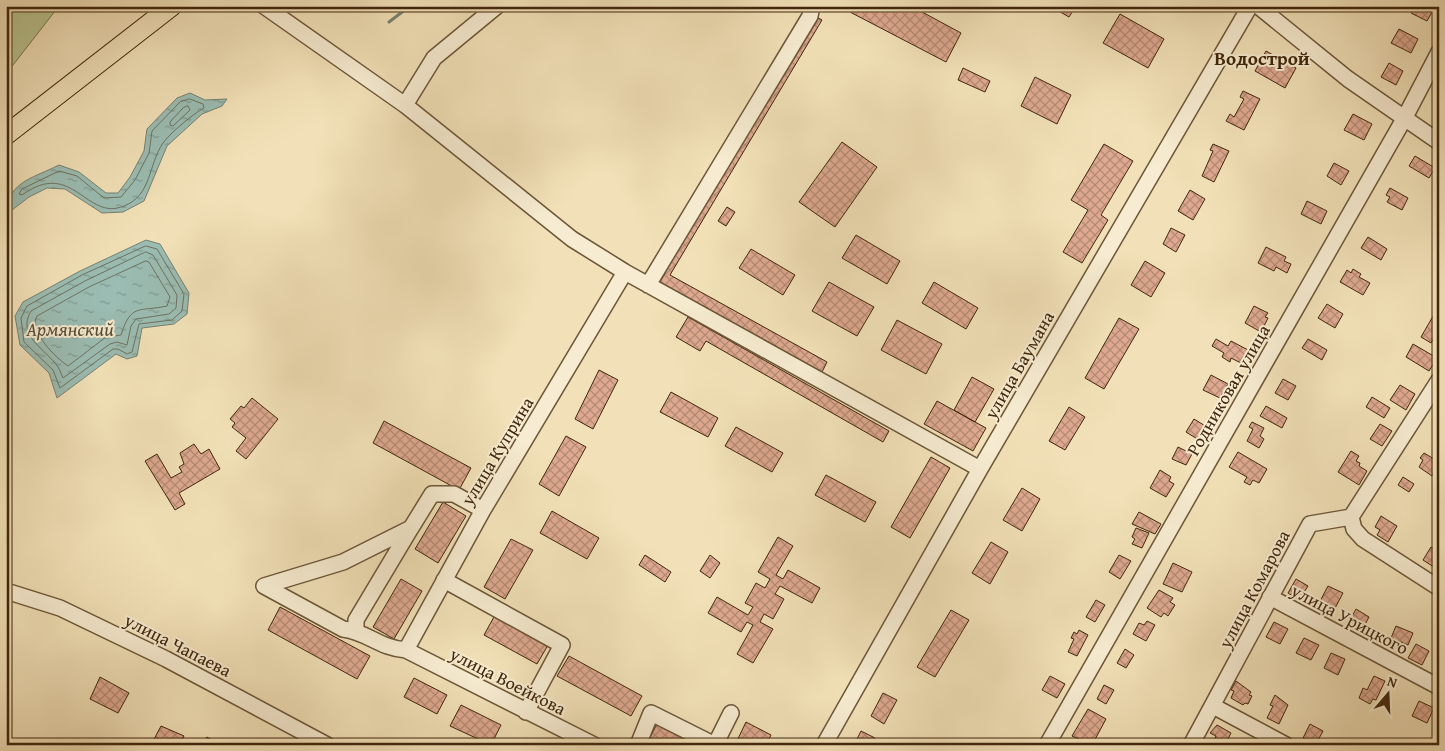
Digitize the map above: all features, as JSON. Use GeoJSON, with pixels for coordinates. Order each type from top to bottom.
{"type":"FeatureCollection","features":[{"type":"Feature","properties":{"kind":"main road"},"geometry":{"type":"LineString","coordinates":[[6,135],[172,6]]}},
{"type":"Feature","properties":{"kind":"street"},"geometry":{"type":"LineString","coordinates":[[264,6],[405,105],[572,239],[648,285],[980,469]]}},
{"type":"Feature","properties":{"kind":"street"},"geometry":{"type":"LineString","coordinates":[[405,105],[434,58],[497,6]]}},
{"type":"Feature","properties":{"kind":"street"},"geometry":{"type":"LineString","coordinates":[[648,285],[810,16],[812,6]]}},
{"type":"Feature","properties":{"kind":"street","name":"улица Баумана"},"geometry":{"type":"LineString","coordinates":[[824,745],[980,469],[1250,6]]}},
{"type":"Feature","properties":{"kind":"street"},"geometry":{"type":"LineString","coordinates":[[1258,6],[1348,80],[1439,142]]}},
{"type":"Feature","properties":{"kind":"street","name":"Родниковая улица"},"geometry":{"type":"LineString","coordinates":[[1047,745],[1404,119],[1439,52]]}},
{"type":"Feature","properties":{"kind":"street","name":"улица Куприна"},"geometry":{"type":"LineString","coordinates":[[406,650],[483,510],[625,272]]}},
{"type":"Feature","properties":{"kind":"street"},"geometry":{"type":"LineString","coordinates":[[1439,380],[1351,517],[1354,528],[1363,539],[1439,588]]}},
{"type":"Feature","properties":{"kind":"street"},"geometry":{"type":"LineString","coordinates":[[356,631],[356,620],[432,494],[454,494],[483,510]]}},
{"type":"Feature","properties":{"kind":"street","name":"улица Комарова"},"geometry":{"type":"LineString","coordinates":[[1191,745],[1310,524],[1351,517]]}},
{"type":"Feature","properties":{"kind":"street","name":"улица Воейкова"},"geometry":{"type":"LineString","coordinates":[[410,528],[343,562],[264,586],[343,629],[356,631],[388,648],[406,650],[594,745]]}},
{"type":"Feature","properties":{"kind":"street"},"geometry":{"type":"LineString","coordinates":[[444,580],[562,645],[526,712]]}},
{"type":"Feature","properties":{"kind":"street","name":"улица Чапаева"},"geometry":{"type":"LineString","coordinates":[[6,591],[60,608],[166,658],[327,745]]}},
{"type":"Feature","properties":{"kind":"street","name":"улица Урицкого"},"geometry":{"type":"LineString","coordinates":[[1270,598],[1439,687]]}},
{"type":"Feature","properties":{"kind":"street"},"geometry":{"type":"LineString","coordinates":[[1213,706],[1286,745]]}},
{"type":"Feature","properties":{"kind":"street"},"geometry":{"type":"LineString","coordinates":[[638,745],[651,713],[715,745],[731,713]]}},
{"type":"Feature","properties":{"kind":"green space"},"geometry":{"type":"Polygon","coordinates":[[[6,6],[59,6],[6,74],[6,6]]]}},
{"type":"Feature","properties":{"kind":"water"},"geometry":{"type":"Polygon","coordinates":[[[190,93],[205,100],[227,99],[222,106],[202,114],[167,146],[144,201],[123,212],[102,213],[65,189],[47,188],[29,197],[12,210],[6,219],[10,197],[15,190],[29,179],[59,165],[79,172],[106,193],[118,193],[130,177],[144,151],[147,129],[177,98],[190,93]]]}},
{"type":"Feature","properties":{"kind":"water","name":"Армянский"},"geometry":{"type":"Polygon","coordinates":[[[146,240],[160,244],[189,293],[187,314],[174,324],[142,328],[137,356],[127,359],[116,354],[57,398],[49,373],[20,345],[15,316],[23,302],[80,271],[146,240]]]}},
{"type":"Feature","properties":{"kind":"building"},"geometry":{"type":"Polygon","coordinates":[[[852,6],[911,6],[961,33],[946,62],[850,12],[852,6]]]}},
{"type":"Feature","properties":{"kind":"building"},"geometry":{"type":"Polygon","coordinates":[[[1050,6],[1076,6],[1069,17],[1050,6]]]}},
{"type":"Feature","properties":{"kind":"building"},"geometry":{"type":"Polygon","coordinates":[[[1415,6],[1426,6],[1433,10],[1427,21],[1411,13],[1415,6]]]}},
{"type":"Feature","properties":{"kind":"building"},"geometry":{"type":"Polygon","coordinates":[[[1120,14],[1164,39],[1148,68],[1103,43],[1120,14]]]}},
{"type":"Feature","properties":{"kind":"building"},"geometry":{"type":"Polygon","coordinates":[[[813,15],[822,20],[670,275],[827,362],[822,372],[660,282],[665,273],[661,271],[813,15]]]}},
{"type":"Feature","properties":{"kind":"building"},"geometry":{"type":"Polygon","coordinates":[[[1399,29],[1418,39],[1411,53],[1391,43],[1399,29]]]}},
{"type":"Feature","properties":{"kind":"building"},"geometry":{"type":"Polygon","coordinates":[[[1266,51],[1296,68],[1285,88],[1255,71],[1266,51]]]}},
{"type":"Feature","properties":{"kind":"building"},"geometry":{"type":"Polygon","coordinates":[[[1389,63],[1403,71],[1396,85],[1381,77],[1389,63]]]}},
{"type":"Feature","properties":{"kind":"building"},"geometry":{"type":"Polygon","coordinates":[[[963,68],[990,81],[985,92],[958,80],[963,68]]]}},
{"type":"Feature","properties":{"kind":"building"},"geometry":{"type":"Polygon","coordinates":[[[1035,77],[1071,95],[1057,124],[1021,106],[1035,77]]]}},
{"type":"Feature","properties":{"kind":"building"},"geometry":{"type":"Polygon","coordinates":[[[1243,91],[1260,99],[1244,130],[1226,121],[1230,114],[1234,117],[1244,99],[1240,97],[1243,91]]]}},
{"type":"Feature","properties":{"kind":"building"},"geometry":{"type":"Polygon","coordinates":[[[1353,114],[1372,124],[1364,140],[1344,130],[1353,114]]]}},
{"type":"Feature","properties":{"kind":"building"},"geometry":{"type":"Polygon","coordinates":[[[842,142],[877,167],[835,227],[799,202],[842,142]]]}},
{"type":"Feature","properties":{"kind":"building"},"geometry":{"type":"Polygon","coordinates":[[[1104,144],[1133,161],[1101,215],[1108,220],[1082,263],[1063,252],[1088,210],[1071,200],[1104,144]]]}},
{"type":"Feature","properties":{"kind":"building"},"geometry":{"type":"Polygon","coordinates":[[[1213,144],[1229,151],[1214,182],[1202,176],[1213,151],[1210,150],[1213,144]]]}},
{"type":"Feature","properties":{"kind":"building"},"geometry":{"type":"Polygon","coordinates":[[[1415,156],[1435,168],[1429,178],[1409,166],[1415,156]]]}},
{"type":"Feature","properties":{"kind":"building"},"geometry":{"type":"Polygon","coordinates":[[[1334,163],[1349,171],[1341,185],[1327,176],[1334,163]]]}},
{"type":"Feature","properties":{"kind":"building"},"geometry":{"type":"Polygon","coordinates":[[[1390,188],[1408,198],[1402,210],[1387,202],[1390,197],[1386,195],[1390,188]]]}},
{"type":"Feature","properties":{"kind":"building"},"geometry":{"type":"Polygon","coordinates":[[[1190,190],[1205,199],[1193,220],[1178,211],[1190,190]]]}},
{"type":"Feature","properties":{"kind":"building"},"geometry":{"type":"Polygon","coordinates":[[[1307,201],[1327,211],[1321,224],[1301,214],[1307,201]]]}},
{"type":"Feature","properties":{"kind":"building"},"geometry":{"type":"Polygon","coordinates":[[[727,207],[735,212],[726,226],[718,221],[727,207]]]}},
{"type":"Feature","properties":{"kind":"building"},"geometry":{"type":"Polygon","coordinates":[[[1171,228],[1185,235],[1176,252],[1163,244],[1171,228]]]}},
{"type":"Feature","properties":{"kind":"building"},"geometry":{"type":"Polygon","coordinates":[[[856,235],[900,261],[887,284],[842,258],[856,235]]]}},
{"type":"Feature","properties":{"kind":"building"},"geometry":{"type":"Polygon","coordinates":[[[1368,237],[1387,249],[1381,260],[1361,248],[1368,237]]]}},
{"type":"Feature","properties":{"kind":"building"},"geometry":{"type":"Polygon","coordinates":[[[1266,247],[1286,257],[1284,261],[1291,264],[1287,273],[1276,267],[1274,271],[1258,263],[1266,247]]]}},
{"type":"Feature","properties":{"kind":"building"},"geometry":{"type":"Polygon","coordinates":[[[751,249],[795,275],[783,295],[739,268],[751,249]]]}},
{"type":"Feature","properties":{"kind":"building"},"geometry":{"type":"Polygon","coordinates":[[[1145,261],[1165,273],[1151,297],[1131,285],[1145,261]]]}},
{"type":"Feature","properties":{"kind":"building"},"geometry":{"type":"Polygon","coordinates":[[[1353,269],[1361,274],[1359,277],[1370,283],[1363,295],[1340,282],[1347,270],[1351,273],[1353,269]]]}},
{"type":"Feature","properties":{"kind":"building"},"geometry":{"type":"Polygon","coordinates":[[[829,282],[874,307],[857,336],[812,311],[829,282]]]}},
{"type":"Feature","properties":{"kind":"building"},"geometry":{"type":"Polygon","coordinates":[[[934,282],[978,308],[966,329],[922,303],[934,282]]]}},
{"type":"Feature","properties":{"kind":"building"},"geometry":{"type":"Polygon","coordinates":[[[1327,304],[1343,314],[1335,328],[1318,318],[1327,304]]]}},
{"type":"Feature","properties":{"kind":"building"},"geometry":{"type":"Polygon","coordinates":[[[1254,306],[1268,313],[1265,317],[1268,318],[1261,332],[1245,323],[1254,306]]]}},
{"type":"Feature","properties":{"kind":"building"},"geometry":{"type":"Polygon","coordinates":[[[1436,311],[1439,313],[1439,334],[1437,333],[1431,343],[1421,337],[1436,311]]]}},
{"type":"Feature","properties":{"kind":"building"},"geometry":{"type":"Polygon","coordinates":[[[688,317],[889,431],[883,442],[706,341],[700,351],[676,337],[688,317]]]}},
{"type":"Feature","properties":{"kind":"building"},"geometry":{"type":"Polygon","coordinates":[[[1119,318],[1139,329],[1104,389],[1085,378],[1119,318]]]}},
{"type":"Feature","properties":{"kind":"building"},"geometry":{"type":"Polygon","coordinates":[[[897,320],[942,344],[926,374],[881,350],[897,320]]]}},
{"type":"Feature","properties":{"kind":"building"},"geometry":{"type":"Polygon","coordinates":[[[1216,339],[1228,346],[1231,341],[1250,351],[1243,364],[1231,358],[1230,362],[1222,357],[1224,353],[1212,346],[1216,339]]]}},
{"type":"Feature","properties":{"kind":"building"},"geometry":{"type":"Polygon","coordinates":[[[1308,339],[1327,350],[1322,360],[1302,348],[1308,339]]]}},
{"type":"Feature","properties":{"kind":"building"},"geometry":{"type":"Polygon","coordinates":[[[1413,344],[1437,358],[1429,371],[1406,357],[1413,344]]]}},
{"type":"Feature","properties":{"kind":"building"},"geometry":{"type":"Polygon","coordinates":[[[599,370],[618,380],[593,429],[575,419],[599,370]]]}},
{"type":"Feature","properties":{"kind":"building"},"geometry":{"type":"Polygon","coordinates":[[[1211,375],[1228,384],[1220,398],[1203,390],[1211,375]]]}},
{"type":"Feature","properties":{"kind":"building"},"geometry":{"type":"Polygon","coordinates":[[[972,377],[994,389],[975,422],[954,410],[972,377]]]}},
{"type":"Feature","properties":{"kind":"building"},"geometry":{"type":"Polygon","coordinates":[[[1283,379],[1296,386],[1288,400],[1275,393],[1283,379]]]}},
{"type":"Feature","properties":{"kind":"building"},"geometry":{"type":"Polygon","coordinates":[[[1400,385],[1415,394],[1406,410],[1390,400],[1400,385]]]}},
{"type":"Feature","properties":{"kind":"building"},"geometry":{"type":"Polygon","coordinates":[[[671,392],[718,418],[708,437],[660,412],[671,392]]]}},
{"type":"Feature","properties":{"kind":"building"},"geometry":{"type":"Polygon","coordinates":[[[1372,397],[1390,408],[1384,418],[1366,407],[1372,397]]]}},
{"type":"Feature","properties":{"kind":"building"},"geometry":{"type":"Polygon","coordinates":[[[252,398],[278,419],[246,459],[236,451],[246,438],[232,427],[235,423],[230,419],[241,406],[244,408],[252,398]]]}},
{"type":"Feature","properties":{"kind":"building"},"geometry":{"type":"Polygon","coordinates":[[[937,401],[986,428],[973,451],[924,424],[937,401]]]}},
{"type":"Feature","properties":{"kind":"building"},"geometry":{"type":"Polygon","coordinates":[[[1266,406],[1287,418],[1282,428],[1260,416],[1266,406]]]}},
{"type":"Feature","properties":{"kind":"building"},"geometry":{"type":"Polygon","coordinates":[[[1069,407],[1085,417],[1065,450],[1049,441],[1069,407]]]}},
{"type":"Feature","properties":{"kind":"building"},"geometry":{"type":"Polygon","coordinates":[[[1194,419],[1207,427],[1199,440],[1186,432],[1194,419]]]}},
{"type":"Feature","properties":{"kind":"building"},"geometry":{"type":"Polygon","coordinates":[[[384,421],[471,468],[459,490],[373,443],[384,421]]]}},
{"type":"Feature","properties":{"kind":"building"},"geometry":{"type":"Polygon","coordinates":[[[1252,422],[1264,428],[1260,436],[1264,439],[1259,448],[1247,441],[1253,429],[1249,427],[1252,422]]]}},
{"type":"Feature","properties":{"kind":"building"},"geometry":{"type":"Polygon","coordinates":[[[1380,424],[1392,431],[1382,446],[1370,439],[1380,424]]]}},
{"type":"Feature","properties":{"kind":"building"},"geometry":{"type":"Polygon","coordinates":[[[736,427],[783,453],[772,472],[725,446],[736,427]]]}},
{"type":"Feature","properties":{"kind":"building"},"geometry":{"type":"Polygon","coordinates":[[[566,436],[586,447],[559,496],[539,484],[566,436]]]}},
{"type":"Feature","properties":{"kind":"building"},"geometry":{"type":"Polygon","coordinates":[[[194,444],[201,454],[209,449],[220,469],[179,493],[185,504],[175,510],[145,461],[157,454],[171,478],[182,472],[179,467],[184,464],[180,453],[194,444]]]}},
{"type":"Feature","properties":{"kind":"building"},"geometry":{"type":"Polygon","coordinates":[[[1178,447],[1192,454],[1186,465],[1172,459],[1178,447]]]}},
{"type":"Feature","properties":{"kind":"building"},"geometry":{"type":"Polygon","coordinates":[[[1351,451],[1359,456],[1356,461],[1360,463],[1359,466],[1367,471],[1359,485],[1338,472],[1351,451]]]}},
{"type":"Feature","properties":{"kind":"building"},"geometry":{"type":"Polygon","coordinates":[[[1238,452],[1267,469],[1259,483],[1253,480],[1250,485],[1244,482],[1247,477],[1229,467],[1238,452]]]}},
{"type":"Feature","properties":{"kind":"building"},"geometry":{"type":"Polygon","coordinates":[[[1424,453],[1439,462],[1432,476],[1419,467],[1423,460],[1420,458],[1424,453]]]}},
{"type":"Feature","properties":{"kind":"building"},"geometry":{"type":"Polygon","coordinates":[[[931,457],[950,468],[910,538],[891,527],[931,457]]]}},
{"type":"Feature","properties":{"kind":"building"},"geometry":{"type":"Polygon","coordinates":[[[1160,470],[1171,477],[1169,481],[1174,484],[1166,497],[1150,488],[1160,470]]]}},
{"type":"Feature","properties":{"kind":"building"},"geometry":{"type":"Polygon","coordinates":[[[826,475],[876,502],[865,522],[815,495],[826,475]]]}},
{"type":"Feature","properties":{"kind":"building"},"geometry":{"type":"Polygon","coordinates":[[[1403,477],[1414,484],[1409,492],[1398,485],[1403,477]]]}},
{"type":"Feature","properties":{"kind":"building"},"geometry":{"type":"Polygon","coordinates":[[[1022,488],[1040,499],[1022,531],[1003,520],[1022,488]]]}},
{"type":"Feature","properties":{"kind":"building"},"geometry":{"type":"Polygon","coordinates":[[[443,502],[466,516],[438,563],[415,549],[443,502]]]}},
{"type":"Feature","properties":{"kind":"building"},"geometry":{"type":"Polygon","coordinates":[[[552,511],[599,538],[587,559],[540,533],[552,511]]]}},
{"type":"Feature","properties":{"kind":"building"},"geometry":{"type":"Polygon","coordinates":[[[1139,512],[1161,524],[1155,534],[1132,524],[1139,512]]]}},
{"type":"Feature","properties":{"kind":"building"},"geometry":{"type":"Polygon","coordinates":[[[1381,516],[1397,526],[1388,542],[1377,535],[1380,530],[1375,527],[1381,516]]]}},
{"type":"Feature","properties":{"kind":"building"},"geometry":{"type":"Polygon","coordinates":[[[1136,528],[1149,533],[1142,548],[1132,544],[1135,539],[1132,537],[1136,528]]]}},
{"type":"Feature","properties":{"kind":"building"},"geometry":{"type":"Polygon","coordinates":[[[778,537],[793,546],[776,575],[783,579],[788,570],[820,588],[812,603],[780,586],[775,594],[784,599],[773,619],[764,614],[760,622],[773,629],[753,663],[737,654],[753,625],[747,622],[741,632],[708,613],[717,597],[748,615],[753,607],[745,603],[756,583],[765,588],[770,579],[758,572],[778,537]]]}},
{"type":"Feature","properties":{"kind":"building"},"geometry":{"type":"Polygon","coordinates":[[[511,539],[533,550],[505,599],[484,587],[511,539]]]}},
{"type":"Feature","properties":{"kind":"building"},"geometry":{"type":"Polygon","coordinates":[[[991,542],[1008,552],[990,584],[972,573],[991,542]]]}},
{"type":"Feature","properties":{"kind":"building"},"geometry":{"type":"Polygon","coordinates":[[[1431,547],[1439,552],[1437,569],[1423,560],[1431,547]]]}},
{"type":"Feature","properties":{"kind":"building"},"geometry":{"type":"Polygon","coordinates":[[[645,555],[671,572],[665,582],[639,565],[645,555]]]}},
{"type":"Feature","properties":{"kind":"building"},"geometry":{"type":"Polygon","coordinates":[[[710,555],[720,563],[710,578],[700,571],[710,555]]]}},
{"type":"Feature","properties":{"kind":"building"},"geometry":{"type":"Polygon","coordinates":[[[1119,555],[1131,561],[1120,579],[1109,572],[1119,555]]]}},
{"type":"Feature","properties":{"kind":"building"},"geometry":{"type":"Polygon","coordinates":[[[1173,563],[1192,572],[1182,592],[1163,584],[1173,563]]]}},
{"type":"Feature","properties":{"kind":"building"},"geometry":{"type":"Polygon","coordinates":[[[401,579],[422,591],[394,639],[373,627],[401,579]]]}},
{"type":"Feature","properties":{"kind":"building"},"geometry":{"type":"Polygon","coordinates":[[[1296,579],[1308,586],[1299,600],[1288,593],[1296,579]]]}},
{"type":"Feature","properties":{"kind":"building"},"geometry":{"type":"Polygon","coordinates":[[[1328,586],[1343,593],[1332,614],[1317,607],[1328,586]]]}},
{"type":"Feature","properties":{"kind":"building"},"geometry":{"type":"Polygon","coordinates":[[[1159,590],[1173,598],[1170,602],[1175,605],[1168,616],[1164,613],[1161,617],[1147,608],[1159,590]]]}},
{"type":"Feature","properties":{"kind":"building"},"geometry":{"type":"Polygon","coordinates":[[[1096,600],[1105,605],[1095,622],[1086,617],[1096,600]]]}},
{"type":"Feature","properties":{"kind":"building"},"geometry":{"type":"Polygon","coordinates":[[[280,607],[370,656],[357,679],[268,630],[280,607]]]}},
{"type":"Feature","properties":{"kind":"building"},"geometry":{"type":"Polygon","coordinates":[[[1356,609],[1369,617],[1361,632],[1347,625],[1356,609]]]}},
{"type":"Feature","properties":{"kind":"building"},"geometry":{"type":"Polygon","coordinates":[[[951,610],[969,620],[935,677],[917,667],[951,610]]]}},
{"type":"Feature","properties":{"kind":"building"},"geometry":{"type":"Polygon","coordinates":[[[495,615],[548,645],[537,664],[484,635],[495,615]]]}},
{"type":"Feature","properties":{"kind":"building"},"geometry":{"type":"Polygon","coordinates":[[[1147,621],[1155,625],[1146,641],[1133,634],[1139,623],[1144,625],[1147,621]]]}},
{"type":"Feature","properties":{"kind":"building"},"geometry":{"type":"Polygon","coordinates":[[[1274,622],[1288,629],[1280,644],[1266,637],[1274,622]]]}},
{"type":"Feature","properties":{"kind":"building"},"geometry":{"type":"Polygon","coordinates":[[[1396,626],[1413,633],[1408,645],[1391,638],[1396,626]]]}},
{"type":"Feature","properties":{"kind":"building"},"geometry":{"type":"Polygon","coordinates":[[[1079,630],[1088,635],[1077,656],[1068,652],[1074,639],[1071,638],[1074,632],[1077,634],[1079,630]]]}},
{"type":"Feature","properties":{"kind":"building"},"geometry":{"type":"Polygon","coordinates":[[[1304,638],[1319,645],[1311,660],[1296,653],[1304,638]]]}},
{"type":"Feature","properties":{"kind":"building"},"geometry":{"type":"Polygon","coordinates":[[[1416,644],[1429,651],[1422,665],[1408,658],[1416,644]]]}},
{"type":"Feature","properties":{"kind":"building"},"geometry":{"type":"Polygon","coordinates":[[[1125,649],[1134,655],[1126,668],[1117,663],[1125,649]]]}},
{"type":"Feature","properties":{"kind":"building"},"geometry":{"type":"Polygon","coordinates":[[[1331,653],[1345,659],[1338,675],[1324,668],[1331,653]]]}},
{"type":"Feature","properties":{"kind":"building"},"geometry":{"type":"Polygon","coordinates":[[[569,656],[642,696],[631,716],[557,676],[569,656]]]}},
{"type":"Feature","properties":{"kind":"building"},"geometry":{"type":"Polygon","coordinates":[[[1050,676],[1065,684],[1057,698],[1042,690],[1050,676]]]}},
{"type":"Feature","properties":{"kind":"building"},"geometry":{"type":"Polygon","coordinates":[[[1374,676],[1385,681],[1376,700],[1373,699],[1370,704],[1359,698],[1363,688],[1367,690],[1374,676]]]}},
{"type":"Feature","properties":{"kind":"building"},"geometry":{"type":"Polygon","coordinates":[[[100,677],[129,693],[118,713],[90,699],[100,677]]]}},
{"type":"Feature","properties":{"kind":"building"},"geometry":{"type":"Polygon","coordinates":[[[414,678],[447,695],[437,714],[404,697],[414,678]]]}},
{"type":"Feature","properties":{"kind":"building"},"geometry":{"type":"Polygon","coordinates":[[[1236,681],[1251,692],[1249,695],[1252,696],[1248,704],[1245,703],[1243,705],[1231,698],[1234,691],[1231,690],[1236,681]]]}},
{"type":"Feature","properties":{"kind":"building"},"geometry":{"type":"Polygon","coordinates":[[[1104,685],[1114,690],[1106,704],[1097,699],[1104,685]]]}},
{"type":"Feature","properties":{"kind":"building"},"geometry":{"type":"Polygon","coordinates":[[[883,693],[897,700],[884,724],[871,716],[883,693]]]}},
{"type":"Feature","properties":{"kind":"building"},"geometry":{"type":"Polygon","coordinates":[[[1275,695],[1288,705],[1279,724],[1267,718],[1273,706],[1270,705],[1275,695]]]}},
{"type":"Feature","properties":{"kind":"building"},"geometry":{"type":"Polygon","coordinates":[[[1419,701],[1434,708],[1427,723],[1412,716],[1419,701]]]}},
{"type":"Feature","properties":{"kind":"building"},"geometry":{"type":"Polygon","coordinates":[[[461,705],[501,725],[491,745],[450,726],[461,705]]]}},
{"type":"Feature","properties":{"kind":"building"},"geometry":{"type":"Polygon","coordinates":[[[1088,709],[1106,719],[1092,745],[1072,736],[1088,709]]]}},
{"type":"Feature","properties":{"kind":"building"},"geometry":{"type":"Polygon","coordinates":[[[746,722],[771,735],[766,745],[735,745],[746,722]]]}},
{"type":"Feature","properties":{"kind":"building"},"geometry":{"type":"Polygon","coordinates":[[[657,724],[697,745],[650,745],[647,743],[657,724]]]}},
{"type":"Feature","properties":{"kind":"building"},"geometry":{"type":"Polygon","coordinates":[[[1310,724],[1323,731],[1316,744],[1303,738],[1310,724]]]}},
{"type":"Feature","properties":{"kind":"building"},"geometry":{"type":"Polygon","coordinates":[[[1217,725],[1231,733],[1225,745],[1213,743],[1216,736],[1210,733],[1217,725]]]}},
{"type":"Feature","properties":{"kind":"building"},"geometry":{"type":"Polygon","coordinates":[[[161,726],[184,736],[179,745],[151,745],[161,726]]]}},
{"type":"Feature","properties":{"kind":"building"},"geometry":{"type":"Polygon","coordinates":[[[861,731],[875,738],[871,745],[854,745],[861,731]]]}},
{"type":"Feature","properties":{"kind":"building"},"geometry":{"type":"Polygon","coordinates":[[[207,737],[220,745],[203,745],[207,737]]]}},
{"type":"Feature","properties":{"kind":"waterway"},"geometry":{"type":"LineString","coordinates":[[389,22],[410,6]]}},
{"type":"Feature","properties":{"kind":"district","name":"Водострой"},"geometry":{"type":"Point","coordinates":[1262,58]}}]}
